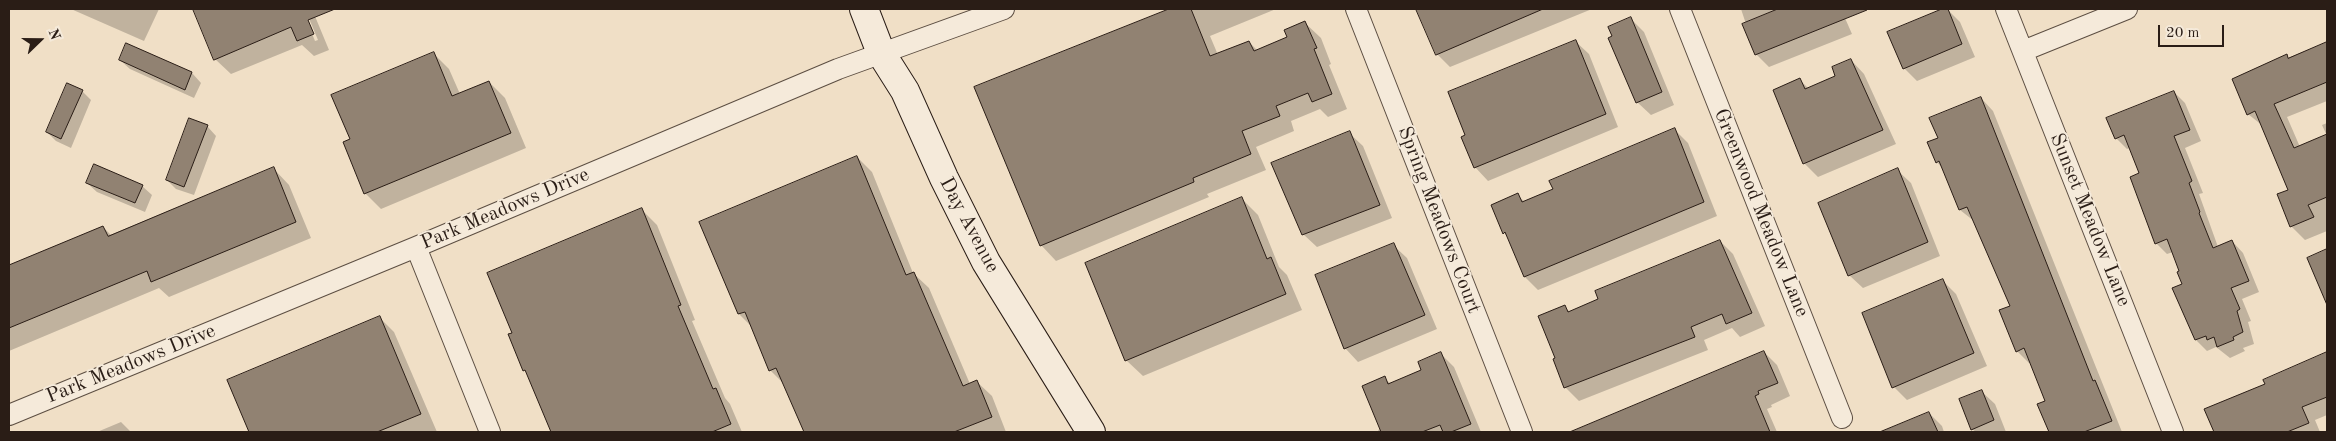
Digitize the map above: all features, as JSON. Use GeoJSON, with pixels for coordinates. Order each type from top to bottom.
{"type":"FeatureCollection","features":[{"type":"Feature","properties":{"kind":"street","name":"Day Avenue"},"geometry":{"type":"LineString","coordinates":[[864,9],[881,53],[906,91],[944,178],[986,262],[1092,432]]}},
{"type":"Feature","properties":{"kind":"street","name":"Park Meadows Drive"},"geometry":{"type":"LineString","coordinates":[[9,415],[416,247],[838,69],[1004,9]]}},
{"type":"Feature","properties":{"kind":"street","name":"Spring Meadows Court"},"geometry":{"type":"LineString","coordinates":[[1356,9],[1522,432]]}},
{"type":"Feature","properties":{"kind":"street","name":"Greenwood Meadow Lane"},"geometry":{"type":"LineString","coordinates":[[1680,9],[1842,418]]}},
{"type":"Feature","properties":{"kind":"street","name":"Sunset Meadow Lane"},"geometry":{"type":"LineString","coordinates":[[2006,9],[2173,432]]}},
{"type":"Feature","properties":{"kind":"street"},"geometry":{"type":"LineString","coordinates":[[2023,51],[2127,9]]}},
{"type":"Feature","properties":{"kind":"street"},"geometry":{"type":"LineString","coordinates":[[416,247],[490,432]]}},
{"type":"Feature","properties":{"kind":"building"},"geometry":{"type":"Polygon","coordinates":[[[193,9],[335,9],[308,20],[314,34],[297,41],[291,27],[214,60],[193,9]]]}},
{"type":"Feature","properties":{"kind":"building"},"geometry":{"type":"Polygon","coordinates":[[[1169,9],[1191,9],[1210,56],[1249,41],[1254,51],[1287,37],[1284,30],[1305,21],[1317,48],[1314,49],[1332,94],[1312,102],[1308,93],[1276,106],[1280,116],[1242,131],[1251,154],[1193,178],[1194,182],[1040,246],[974,87],[1169,9]]]}},
{"type":"Feature","properties":{"kind":"building"},"geometry":{"type":"Polygon","coordinates":[[[1416,9],[1543,9],[1436,55],[1416,9]]]}},
{"type":"Feature","properties":{"kind":"building"},"geometry":{"type":"Polygon","coordinates":[[[1778,9],[1867,10],[1755,55],[1742,24],[1778,9]]]}},
{"type":"Feature","properties":{"kind":"building"},"geometry":{"type":"Polygon","coordinates":[[[1942,9],[1948,9],[1962,44],[1903,69],[1887,32],[1942,9]]]}},
{"type":"Feature","properties":{"kind":"building"},"geometry":{"type":"Polygon","coordinates":[[[1631,17],[1662,92],[1636,103],[1608,38],[1612,36],[1608,27],[1631,17]]]}},
{"type":"Feature","properties":{"kind":"building"},"geometry":{"type":"Polygon","coordinates":[[[1576,40],[1606,114],[1474,168],[1461,137],[1465,135],[1448,92],[1576,40]]]}},
{"type":"Feature","properties":{"kind":"building"},"geometry":{"type":"Polygon","coordinates":[[[2327,42],[2327,82],[2274,104],[2294,148],[2327,134],[2327,197],[2308,205],[2314,217],[2290,227],[2277,194],[2288,190],[2255,111],[2247,115],[2232,79],[2287,54],[2288,58],[2327,42]]]}},
{"type":"Feature","properties":{"kind":"building"},"geometry":{"type":"Polygon","coordinates":[[[126,43],[192,72],[185,90],[119,60],[126,43]]]}},
{"type":"Feature","properties":{"kind":"building"},"geometry":{"type":"Polygon","coordinates":[[[434,52],[452,96],[489,81],[511,133],[364,194],[343,142],[350,139],[331,95],[434,52]]]}},
{"type":"Feature","properties":{"kind":"building"},"geometry":{"type":"Polygon","coordinates":[[[1851,59],[1883,130],[1803,164],[1773,90],[1800,78],[1805,89],[1835,76],[1832,67],[1851,59]]]}},
{"type":"Feature","properties":{"kind":"building"},"geometry":{"type":"Polygon","coordinates":[[[67,83],[83,90],[61,139],[46,132],[67,83]]]}},
{"type":"Feature","properties":{"kind":"building"},"geometry":{"type":"Polygon","coordinates":[[[2174,91],[2190,130],[2174,136],[2192,181],[2189,183],[2199,213],[2213,248],[2232,240],[2249,281],[2231,288],[2240,309],[2237,311],[2243,332],[2233,337],[2234,340],[2217,347],[2214,337],[2207,340],[2206,336],[2195,340],[2172,288],[2182,284],[2167,239],[2155,244],[2130,177],[2139,173],[2124,135],[2115,139],[2106,118],[2174,91]]]}},
{"type":"Feature","properties":{"kind":"building"},"geometry":{"type":"Polygon","coordinates":[[[1981,97],[2093,381],[2095,380],[2112,421],[2084,432],[2049,432],[2037,404],[2045,401],[2024,348],[2016,352],[1999,310],[2010,306],[1967,207],[1959,210],[1939,161],[1936,163],[1927,142],[1938,138],[1929,118],[1981,97]]]}},
{"type":"Feature","properties":{"kind":"building"},"geometry":{"type":"Polygon","coordinates":[[[189,118],[208,125],[184,187],[166,180],[189,118]]]}},
{"type":"Feature","properties":{"kind":"building"},"geometry":{"type":"Polygon","coordinates":[[[1675,128],[1704,202],[1524,277],[1491,205],[1518,193],[1522,202],[1553,189],[1549,181],[1675,128]]]}},
{"type":"Feature","properties":{"kind":"building"},"geometry":{"type":"Polygon","coordinates":[[[1350,131],[1380,205],[1302,235],[1271,163],[1350,131]]]}},
{"type":"Feature","properties":{"kind":"building"},"geometry":{"type":"Polygon","coordinates":[[[857,156],[906,275],[914,272],[963,386],[977,380],[992,417],[954,432],[804,432],[776,368],[769,371],[745,312],[738,314],[699,222],[857,156]]]}},
{"type":"Feature","properties":{"kind":"building"},"geometry":{"type":"Polygon","coordinates":[[[94,164],[143,185],[135,203],[86,183],[94,164]]]}},
{"type":"Feature","properties":{"kind":"building"},"geometry":{"type":"Polygon","coordinates":[[[274,167],[296,222],[151,282],[147,271],[9,328],[9,265],[103,226],[108,236],[274,167]]]}},
{"type":"Feature","properties":{"kind":"building"},"geometry":{"type":"Polygon","coordinates":[[[1898,168],[1928,242],[1848,276],[1818,203],[1898,168]]]}},
{"type":"Feature","properties":{"kind":"building"},"geometry":{"type":"Polygon","coordinates":[[[1242,197],[1267,259],[1271,257],[1286,294],[1125,361],[1085,263],[1242,197]]]}},
{"type":"Feature","properties":{"kind":"building"},"geometry":{"type":"Polygon","coordinates":[[[642,208],[681,305],[678,306],[713,389],[716,388],[731,424],[712,432],[551,432],[508,334],[512,333],[487,273],[642,208]]]}},
{"type":"Feature","properties":{"kind":"building"},"geometry":{"type":"Polygon","coordinates":[[[1720,240],[1752,313],[1726,324],[1722,314],[1691,327],[1695,337],[1564,388],[1553,359],[1555,358],[1538,316],[1565,305],[1568,312],[1598,299],[1595,291],[1720,240]]]}},
{"type":"Feature","properties":{"kind":"building"},"geometry":{"type":"Polygon","coordinates":[[[1394,243],[1425,315],[1344,349],[1315,275],[1394,243]]]}},
{"type":"Feature","properties":{"kind":"building"},"geometry":{"type":"Polygon","coordinates":[[[2327,249],[2327,305],[2307,258],[2327,249]]]}},
{"type":"Feature","properties":{"kind":"building"},"geometry":{"type":"Polygon","coordinates":[[[1943,279],[1974,353],[1892,388],[1862,313],[1943,279]]]}},
{"type":"Feature","properties":{"kind":"building"},"geometry":{"type":"Polygon","coordinates":[[[380,316],[421,414],[377,432],[249,432],[227,380],[380,316]]]}},
{"type":"Feature","properties":{"kind":"building"},"geometry":{"type":"Polygon","coordinates":[[[1764,351],[1778,383],[1758,391],[1759,394],[1755,396],[1770,432],[1570,432],[1764,351]]]}},
{"type":"Feature","properties":{"kind":"building"},"geometry":{"type":"Polygon","coordinates":[[[1441,352],[1471,424],[1451,432],[1443,432],[1440,425],[1422,432],[1381,432],[1362,386],[1385,376],[1388,384],[1421,370],[1418,362],[1441,352]]]}},
{"type":"Feature","properties":{"kind":"building"},"geometry":{"type":"Polygon","coordinates":[[[2327,352],[2327,397],[2302,407],[2309,423],[2287,432],[2214,432],[2204,409],[2265,384],[2263,380],[2327,352]]]}},
{"type":"Feature","properties":{"kind":"building"},"geometry":{"type":"Polygon","coordinates":[[[1982,390],[1994,420],[1971,430],[1959,399],[1982,390]]]}},
{"type":"Feature","properties":{"kind":"building"},"geometry":{"type":"Polygon","coordinates":[[[1929,412],[1938,432],[1880,432],[1929,412]]]}}]}
